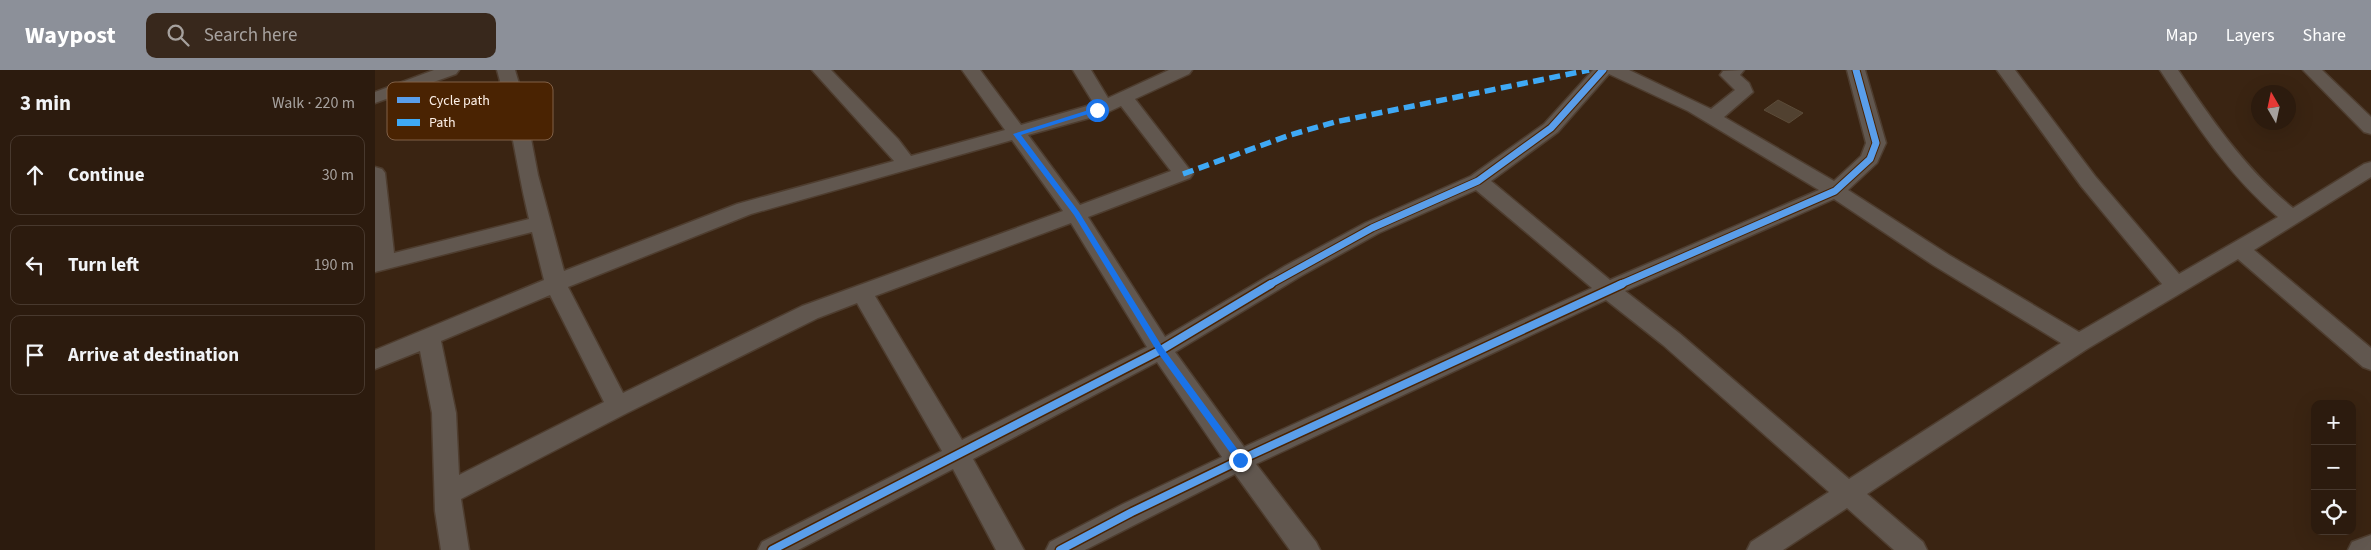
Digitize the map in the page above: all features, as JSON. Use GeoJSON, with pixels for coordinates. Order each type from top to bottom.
{"type":"FeatureCollection","features":[{"type":"Feature","properties":{"kind":"street"},"geometry":{"type":"LineString","coordinates":[[418,82],[450,70]]}},
{"type":"Feature","properties":{"kind":"street"},"geometry":{"type":"LineString","coordinates":[[506,70],[510,82]]}},
{"type":"Feature","properties":{"kind":"street"},"geometry":{"type":"LineString","coordinates":[[821,70],[884,136],[907,164]]}},
{"type":"Feature","properties":{"kind":"street"},"geometry":{"type":"LineString","coordinates":[[971,70],[1076,214],[1161,350],[1274,510],[1306,550]]}},
{"type":"Feature","properties":{"kind":"street"},"geometry":{"type":"LineString","coordinates":[[447,494],[618,406],[787,323],[862,293],[1183,174],[1082,70]]}},
{"type":"Feature","properties":{"kind":"street"},"geometry":{"type":"LineString","coordinates":[[773,550],[1161,350],[1293,271],[1372,228],[1478,180],[1551,128],[1603,70]]}},
{"type":"Feature","properties":{"kind":"street"},"geometry":{"type":"LineString","coordinates":[[1614,70],[1712,117],[1835,191],[1941,260],[2079,344]]}},
{"type":"Feature","properties":{"kind":"street"},"geometry":{"type":"LineString","coordinates":[[1712,117],[1744,92],[1743,87],[1729,75],[1735,70]]}},
{"type":"Feature","properties":{"kind":"street"},"geometry":{"type":"LineString","coordinates":[[1060,550],[1240,460],[1608,290],[1835,191],[1870,159],[1876,143],[1856,70]]}},
{"type":"Feature","properties":{"kind":"street"},"geometry":{"type":"LineString","coordinates":[[2006,70],[2043,123],[2139,246],[2177,286]]}},
{"type":"Feature","properties":{"kind":"street"},"geometry":{"type":"LineString","coordinates":[[2169,70],[2225,153],[2271,202],[2292,218]]}},
{"type":"Feature","properties":{"kind":"street"},"geometry":{"type":"LineString","coordinates":[[2312,70],[2371,128]]}},
{"type":"Feature","properties":{"kind":"street"},"geometry":{"type":"LineString","coordinates":[[375,360],[618,257],[744,209],[1017,134],[1115,102],[1179,71]]}},
{"type":"Feature","properties":{"kind":"street"},"geometry":{"type":"LineString","coordinates":[[375,98],[387,94]]}},
{"type":"Feature","properties":{"kind":"street"},"geometry":{"type":"LineString","coordinates":[[522,140],[528,175],[542,223],[556,284],[618,406]]}},
{"type":"Feature","properties":{"kind":"street"},"geometry":{"type":"LineString","coordinates":[[1761,550],[1848,495],[1878,472],[2079,344],[2370,170]]}},
{"type":"Feature","properties":{"kind":"street"},"geometry":{"type":"LineString","coordinates":[[376,178],[379,264],[542,223]]}},
{"type":"Feature","properties":{"kind":"street"},"geometry":{"type":"LineString","coordinates":[[1478,180],[1608,290],[1671,339],[1913,550]]}},
{"type":"Feature","properties":{"kind":"street"},"geometry":{"type":"LineString","coordinates":[[2238,248],[2371,361]]}},
{"type":"Feature","properties":{"kind":"street"},"geometry":{"type":"LineString","coordinates":[[862,293],[958,456],[1010,550]]}},
{"type":"Feature","properties":{"kind":"street"},"geometry":{"type":"LineString","coordinates":[[429,338],[445,413],[447,494],[455,550]]}},
{"type":"Feature","properties":{"kind":"street"},"geometry":{"type":"LineString","coordinates":[[2361,550],[2371,547]]}},
{"type":"Feature","properties":{"kind":"building"},"geometry":{"type":"Polygon","coordinates":[[[1778,100],[1803,113],[1789,123],[1764,110],[1778,100]]]}},
{"type":"Feature","properties":{"kind":"marked path"},"geometry":{"type":"LineString","coordinates":[[1183,174],[1290,135],[1335,122],[1589,70]]}},
{"type":"Feature","properties":{"kind":"cycle path"},"geometry":{"type":"LineString","coordinates":[[772,550],[1161,350],[1293,271],[1372,228],[1478,181],[1551,128],[1603,70]]}},
{"type":"Feature","properties":{"kind":"cycle path"},"geometry":{"type":"LineString","coordinates":[[1060,550],[1132,512],[1240,460],[1608,290],[1835,191],[1870,159],[1876,143],[1856,70]]}},
{"type":"Feature","properties":{"kind":"route"},"geometry":{"type":"LineString","coordinates":[[1097,110],[1017,134],[1076,214],[1101,251],[1161,350],[1240,460]]}}]}
